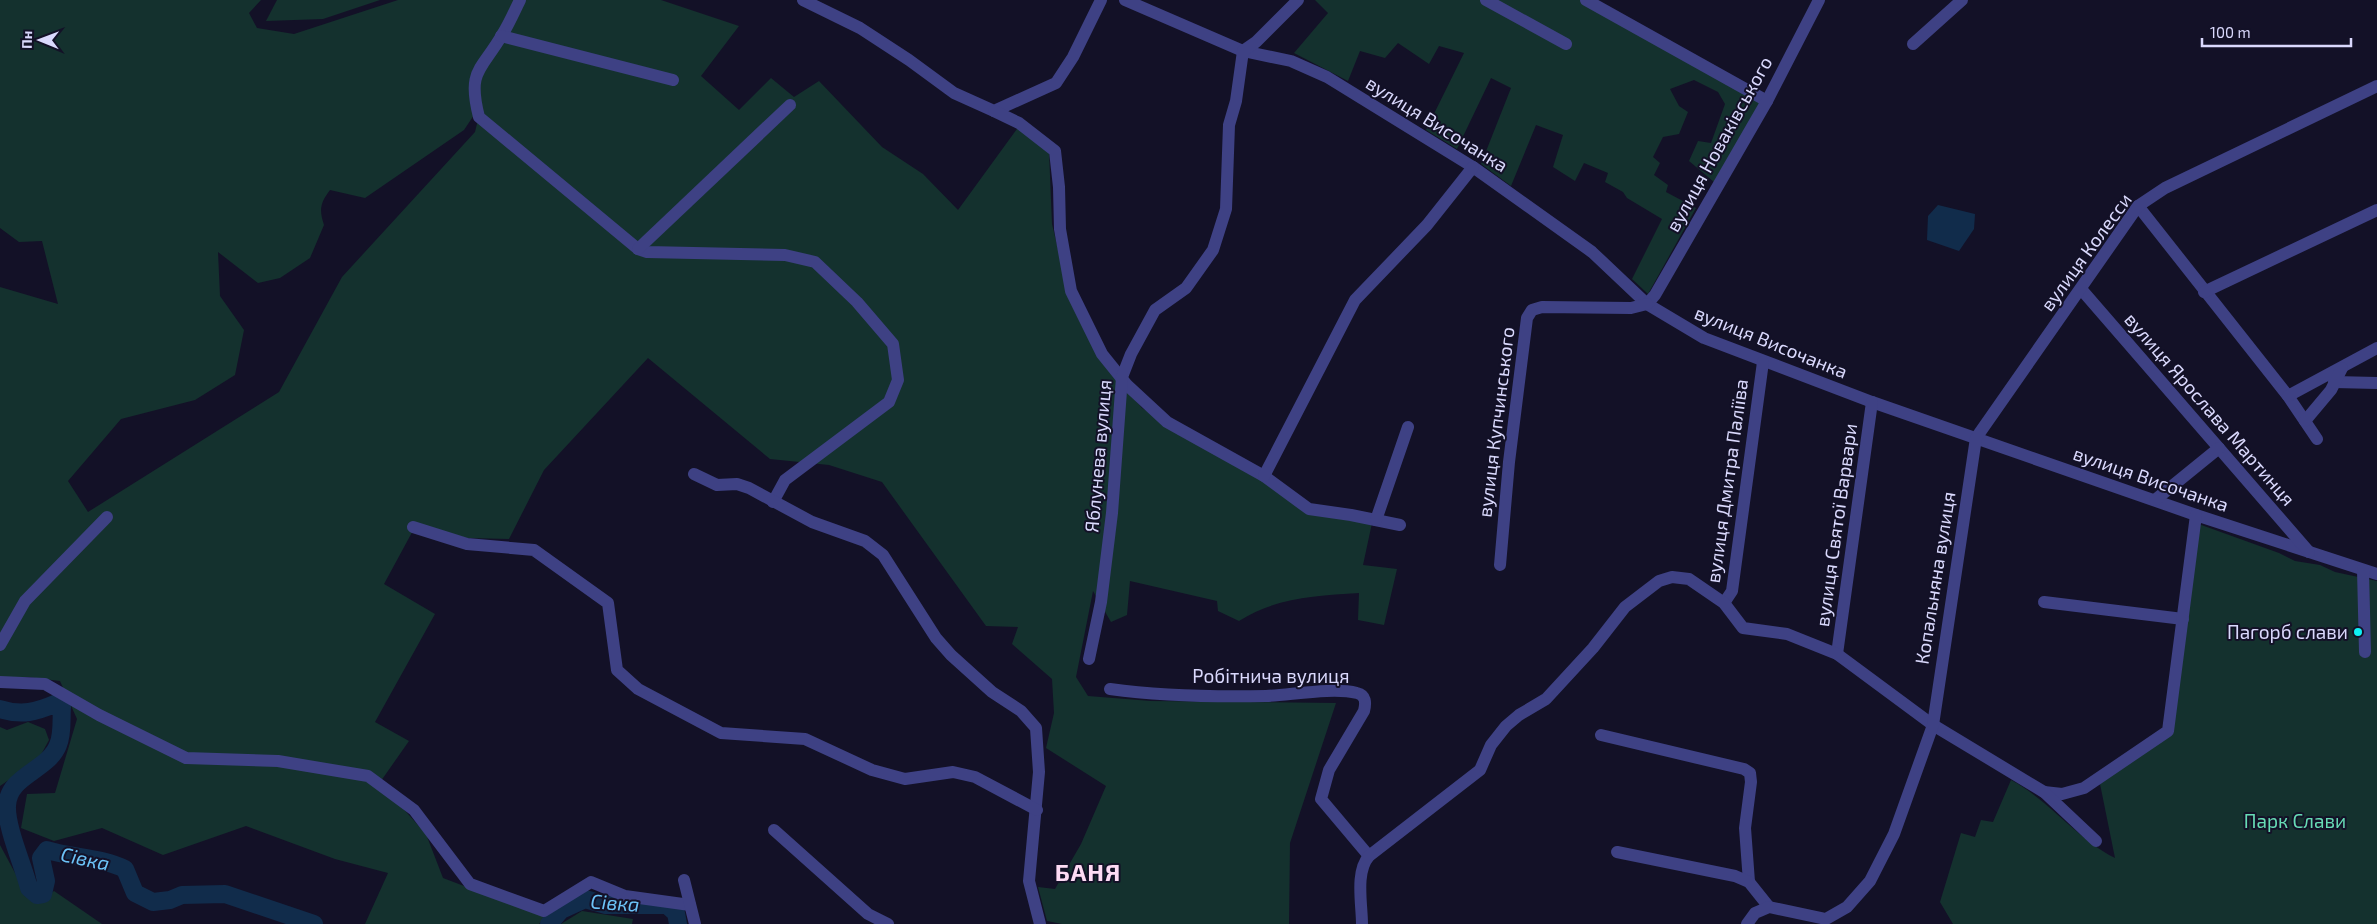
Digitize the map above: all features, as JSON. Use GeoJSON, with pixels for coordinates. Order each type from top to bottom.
{"type":"FeatureCollection","features":[{"type":"Feature","properties":{"kind":"street"},"geometry":{"type":"LineString","coordinates":[[520,0],[502,36],[477,70],[473,94],[479,117],[638,249],[647,252],[785,255],[814,262],[857,302],[893,344],[898,380],[889,402],[785,480],[773,502]]}},
{"type":"Feature","properties":{"kind":"street"},"geometry":{"type":"LineString","coordinates":[[803,0],[860,28],[910,60],[954,93],[1019,122],[1055,151],[1059,187],[1060,229],[1072,291],[1102,354],[1127,385],[1166,422],[1264,476],[1309,509],[1400,525]]}},
{"type":"Feature","properties":{"kind":"street"},"geometry":{"type":"LineString","coordinates":[[994,111],[1056,83],[1073,57],[1101,0]]}},
{"type":"Feature","properties":{"kind":"street","name":"вулиця Височанка"},"geometry":{"type":"LineString","coordinates":[[1125,0],[1243,51],[1291,62],[1327,77],[1473,167],[1592,252],[1647,304],[1674,322],[1704,338],[1872,402],[2196,515],[2377,574]]}},
{"type":"Feature","properties":{"kind":"street"},"geometry":{"type":"LineString","coordinates":[[1243,51],[1256,42],[1298,0]]}},
{"type":"Feature","properties":{"kind":"street"},"geometry":{"type":"LineString","coordinates":[[1486,0],[1566,44]]}},
{"type":"Feature","properties":{"kind":"street"},"geometry":{"type":"LineString","coordinates":[[1586,0],[1767,101]]}},
{"type":"Feature","properties":{"kind":"street","name":"вулиця Новаківського"},"geometry":{"type":"LineString","coordinates":[[1647,304],[1655,295],[1767,101],[1819,0]]}},
{"type":"Feature","properties":{"kind":"street"},"geometry":{"type":"LineString","coordinates":[[1913,44],[1962,0]]}},
{"type":"Feature","properties":{"kind":"street"},"geometry":{"type":"LineString","coordinates":[[502,36],[673,80]]}},
{"type":"Feature","properties":{"kind":"street","name":"Яблунева вулиця"},"geometry":{"type":"LineString","coordinates":[[1090,659],[1101,602],[1112,512],[1122,377],[1131,354],[1155,310],[1186,288],[1213,250],[1226,209],[1229,125],[1236,101],[1243,51]]}},
{"type":"Feature","properties":{"kind":"street","name":"вулиця Колесси"},"geometry":{"type":"LineString","coordinates":[[1976,438],[2138,206],[2165,188],[2377,86]]}},
{"type":"Feature","properties":{"kind":"street"},"geometry":{"type":"LineString","coordinates":[[638,249],[790,104]]}},
{"type":"Feature","properties":{"kind":"street"},"geometry":{"type":"LineString","coordinates":[[1264,476],[1355,300],[1427,225],[1473,167]]}},
{"type":"Feature","properties":{"kind":"street"},"geometry":{"type":"LineString","coordinates":[[2138,206],[2288,396],[2317,439]]}},
{"type":"Feature","properties":{"kind":"street"},"geometry":{"type":"LineString","coordinates":[[2204,292],[2377,210]]}},
{"type":"Feature","properties":{"kind":"street","name":"вулиця Ярослава Мартинця"},"geometry":{"type":"LineString","coordinates":[[2081,289],[2310,553]]}},
{"type":"Feature","properties":{"kind":"street","name":"вулиця Купчинського"},"geometry":{"type":"LineString","coordinates":[[1500,565],[1509,462],[1527,318],[1532,310],[1542,307],[1631,308],[1647,304]]}},
{"type":"Feature","properties":{"kind":"street"},"geometry":{"type":"LineString","coordinates":[[2288,396],[2377,348]]}},
{"type":"Feature","properties":{"kind":"street","name":"вулиця Дмитра Паліїва"},"geometry":{"type":"LineString","coordinates":[[1724,603],[1732,591],[1763,362]]}},
{"type":"Feature","properties":{"kind":"street"},"geometry":{"type":"LineString","coordinates":[[2305,421],[2322,403],[2342,368]]}},
{"type":"Feature","properties":{"kind":"street"},"geometry":{"type":"LineString","coordinates":[[2334,382],[2377,383]]}},
{"type":"Feature","properties":{"kind":"street","name":"вулиця Святої Варвари"},"geometry":{"type":"LineString","coordinates":[[1837,654],[1872,402]]}},
{"type":"Feature","properties":{"kind":"street"},"geometry":{"type":"LineString","coordinates":[[1376,520],[1408,427]]}},
{"type":"Feature","properties":{"kind":"street","name":"Копальняна вулиця"},"geometry":{"type":"LineString","coordinates":[[1769,907],[1826,919],[1847,907],[1870,881],[1894,834],[1933,725],[1976,438]]}},
{"type":"Feature","properties":{"kind":"street"},"geometry":{"type":"LineString","coordinates":[[2155,500],[2219,448]]}},
{"type":"Feature","properties":{"kind":"street"},"geometry":{"type":"LineString","coordinates":[[694,474],[717,485],[737,484],[749,488],[812,522],[865,541],[883,555],[936,638],[951,655],[992,692],[1020,711],[1036,728],[1040,772],[1029,881],[1040,924]]}},
{"type":"Feature","properties":{"kind":"street"},"geometry":{"type":"LineString","coordinates":[[2044,792],[2062,794],[2084,788],[2168,731],[2196,515]]}},
{"type":"Feature","properties":{"kind":"street"},"geometry":{"type":"LineString","coordinates":[[0,645],[25,600],[107,516]]}},
{"type":"Feature","properties":{"kind":"street"},"geometry":{"type":"LineString","coordinates":[[413,527],[467,544],[534,550],[608,603],[617,670],[638,689],[721,733],[805,740],[872,770],[904,778],[953,772],[975,777],[1037,810]]}},
{"type":"Feature","properties":{"kind":"street"},"geometry":{"type":"LineString","coordinates":[[2363,570],[2365,652]]}},
{"type":"Feature","properties":{"kind":"street"},"geometry":{"type":"LineString","coordinates":[[1362,924],[1361,876],[1363,862],[1368,856],[1480,770],[1491,745],[1506,726],[1519,715],[1546,699],[1593,648],[1625,607],[1642,592],[1660,581],[1672,577],[1689,579],[1705,588],[1724,603],[1743,628],[1787,634],[1837,654],[1933,725],[2044,792],[2096,841]]}},
{"type":"Feature","properties":{"kind":"street"},"geometry":{"type":"LineString","coordinates":[[2044,602],[2183,619]]}},
{"type":"Feature","properties":{"kind":"street"},"geometry":{"type":"LineString","coordinates":[[0,682],[45,684],[99,715],[186,758],[278,760],[368,776],[414,810],[450,855],[470,884],[544,911],[591,882],[625,896],[690,905]]}},
{"type":"Feature","properties":{"kind":"street","name":"Робітнича вулиця"},"geometry":{"type":"LineString","coordinates":[[1110,689],[1145,694],[1265,696],[1332,692],[1357,693],[1363,696],[1366,702],[1364,711],[1329,770],[1321,799],[1368,856]]}},
{"type":"Feature","properties":{"kind":"street"},"geometry":{"type":"LineString","coordinates":[[1602,735],[1744,769],[1750,773],[1751,782],[1745,828],[1749,882]]}},
{"type":"Feature","properties":{"kind":"street"},"geometry":{"type":"LineString","coordinates":[[774,830],[868,914],[888,924]]}},
{"type":"Feature","properties":{"kind":"street"},"geometry":{"type":"LineString","coordinates":[[1617,852],[1735,876],[1749,882],[1769,907],[1755,913],[1747,924]]}},
{"type":"Feature","properties":{"kind":"street"},"geometry":{"type":"LineString","coordinates":[[684,880],[695,924]]}},
{"type":"Feature","properties":{"kind":"green space"},"geometry":{"type":"Polygon","coordinates":[[[0,0],[261,0],[249,13],[257,28],[294,34],[398,0],[661,0],[739,26],[701,76],[739,110],[771,78],[794,97],[819,81],[882,147],[923,174],[958,210],[1019,126],[1049,151],[1052,224],[1068,291],[1115,377],[1142,408],[1256,477],[1308,513],[1372,523],[1363,565],[1397,569],[1384,625],[1358,620],[1359,593],[1282,602],[1253,613],[1239,621],[1218,611],[1217,601],[1130,581],[1127,615],[1111,622],[1093,591],[1076,677],[1088,696],[1151,701],[1336,703],[1290,843],[1289,924],[1062,924],[1047,921],[1038,887],[1055,889],[1081,844],[1106,786],[1046,748],[1054,713],[1052,679],[1012,644],[1018,627],[986,626],[882,482],[829,465],[770,459],[648,358],[544,470],[509,539],[467,538],[416,525],[384,584],[435,614],[375,722],[409,741],[376,788],[399,804],[426,834],[443,878],[545,917],[539,924],[365,924],[388,873],[335,859],[246,826],[163,855],[102,828],[54,841],[21,828],[27,794],[55,793],[77,719],[60,681],[28,677],[0,677],[0,287],[58,304],[42,241],[19,242],[0,228],[0,0]],[[482,103],[464,130],[365,198],[330,190],[321,207],[324,225],[310,258],[280,278],[258,283],[218,252],[220,296],[244,330],[235,375],[195,400],[121,419],[68,481],[88,512],[279,392],[342,277],[475,132],[482,103]]]}},
{"type":"Feature","properties":{"kind":"green space"},"geometry":{"type":"Polygon","coordinates":[[[277,0],[380,0],[323,19],[266,21],[277,0]]]}},
{"type":"Feature","properties":{"kind":"green space"},"geometry":{"type":"Polygon","coordinates":[[[1315,0],[1587,0],[1766,94],[1714,182],[1689,161],[1698,141],[1711,143],[1725,104],[1718,92],[1694,80],[1670,89],[1679,106],[1688,112],[1679,134],[1663,137],[1653,157],[1660,163],[1654,175],[1668,185],[1666,192],[1696,208],[1648,294],[1632,279],[1662,219],[1605,182],[1608,173],[1584,163],[1575,181],[1553,167],[1563,135],[1536,125],[1511,186],[1481,164],[1511,88],[1491,78],[1457,149],[1426,130],[1464,53],[1439,46],[1429,64],[1398,43],[1385,58],[1360,51],[1348,81],[1294,53],[1328,13],[1315,0]]]}},
{"type":"Feature","properties":{"kind":"green space","name":"Парк Слави"},"geometry":{"type":"Polygon","coordinates":[[[2193,522],[2279,553],[2295,561],[2320,565],[2335,572],[2377,581],[2377,924],[1953,924],[1940,902],[1961,833],[1975,837],[1981,820],[1993,822],[2011,780],[2038,798],[2101,850],[2115,858],[2098,774],[2166,727],[2193,522]]]}},
{"type":"Feature","properties":{"kind":"green space"},"geometry":{"type":"Polygon","coordinates":[[[28,722],[45,729],[49,740],[38,760],[0,786],[0,727],[7,730],[28,722]]]}},
{"type":"Feature","properties":{"kind":"green space"},"geometry":{"type":"Polygon","coordinates":[[[0,845],[28,897],[41,902],[54,891],[102,924],[0,924],[0,845]]]}},
{"type":"Feature","properties":{"kind":"green space"},"geometry":{"type":"Polygon","coordinates":[[[582,911],[633,919],[632,924],[561,924],[582,911]]]}},
{"type":"Feature","properties":{"kind":"water"},"geometry":{"type":"Polygon","coordinates":[[[1938,205],[1975,214],[1974,229],[1959,251],[1927,240],[1928,216],[1938,205]]]}},
{"type":"Feature","properties":{"kind":"waterway","name":"Сівка"},"geometry":{"type":"LineString","coordinates":[[0,709],[22,713],[36,711],[57,703],[62,707],[60,741],[58,745],[46,761],[14,787],[9,796],[7,806],[9,824],[29,888],[37,895],[43,894],[46,881],[41,858],[47,850],[106,862],[125,869],[135,893],[153,902],[170,900],[182,895],[225,894],[314,924]]}},
{"type":"Feature","properties":{"kind":"waterway","name":"Сівка"},"geometry":{"type":"LineString","coordinates":[[549,924],[561,910],[585,899],[606,905],[667,905],[676,913],[678,924]]}},
{"type":"Feature","properties":{"kind":"place","name":"Пагорб слави"},"geometry":{"type":"Point","coordinates":[2358,632]}},
{"type":"Feature","properties":{"kind":"district","name":"БАНЯ"},"geometry":{"type":"Point","coordinates":[1088,873]}}]}
